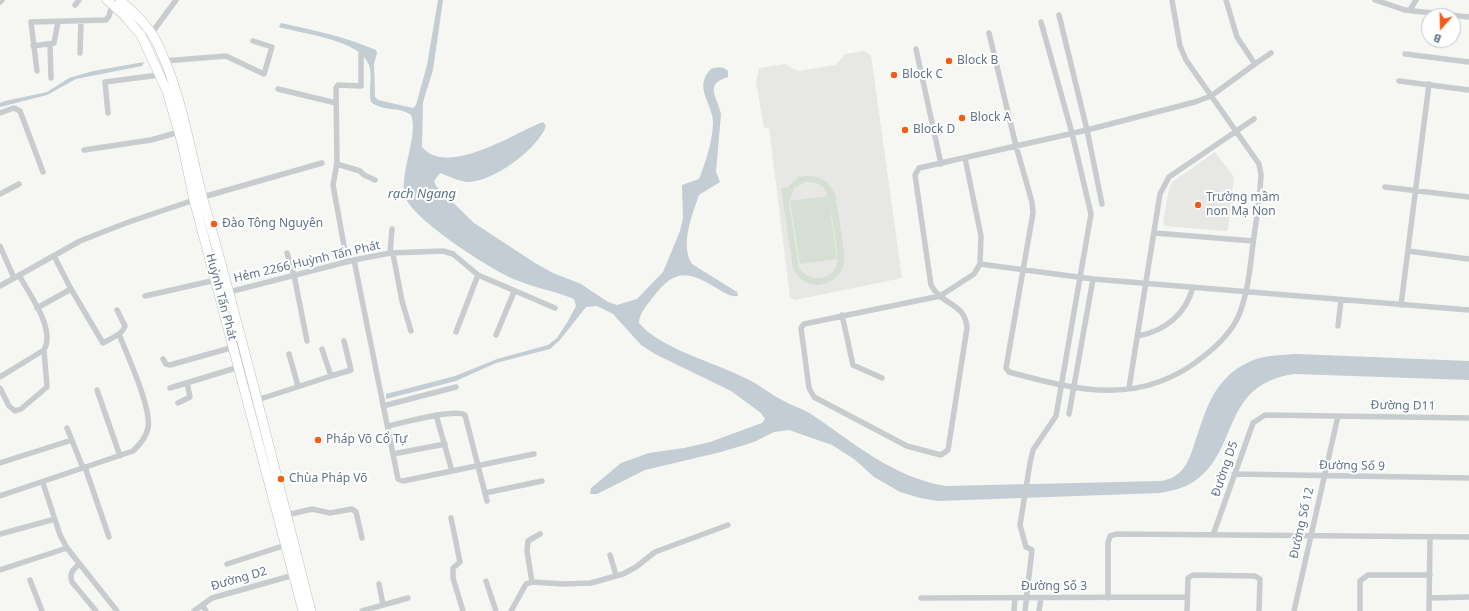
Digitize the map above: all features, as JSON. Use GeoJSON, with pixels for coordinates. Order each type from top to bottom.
{"type":"FeatureCollection","features":[{"type":"Feature","properties":{"kind":"main road","name":"Huỳnh Tấn Phát"},"geometry":{"type":"LineString","coordinates":[[113,2],[140,19],[151,34],[179,96],[198,198],[216,280],[239,367],[287,515],[312,611]]}},
{"type":"Feature","properties":{"kind":"main road","name":"Huỳnh Tấn Phát"},"geometry":{"type":"LineString","coordinates":[[113,2],[141,35],[167,91],[198,198],[229,292],[257,400],[286,545],[303,611]]}},
{"type":"Feature","properties":{"kind":"street"},"geometry":{"type":"LineString","coordinates":[[75,5],[79,0]]}},
{"type":"Feature","properties":{"kind":"street"},"geometry":{"type":"LineString","coordinates":[[151,34],[176,0]]}},
{"type":"Feature","properties":{"kind":"street"},"geometry":{"type":"LineString","coordinates":[[989,33],[1016,146],[1032,202],[1033,213],[1006,368],[1009,372],[1074,388],[1105,391],[1148,386],[1164,381],[1195,363],[1218,344],[1238,317],[1246,292],[1261,175],[1259,164],[1186,60],[1180,46],[1172,0]]}},
{"type":"Feature","properties":{"kind":"street"},"geometry":{"type":"LineString","coordinates":[[1226,0],[1237,37],[1256,64]]}},
{"type":"Feature","properties":{"kind":"street"},"geometry":{"type":"LineString","coordinates":[[1375,0],[1410,10],[1469,17]]}},
{"type":"Feature","properties":{"kind":"street"},"geometry":{"type":"LineString","coordinates":[[1410,10],[1416,0]]}},
{"type":"Feature","properties":{"kind":"street"},"geometry":{"type":"LineString","coordinates":[[37,71],[31,22],[106,20],[109,16],[113,2]]}},
{"type":"Feature","properties":{"kind":"street"},"geometry":{"type":"LineString","coordinates":[[1058,15],[1087,130],[1102,204]]}},
{"type":"Feature","properties":{"kind":"street"},"geometry":{"type":"LineString","coordinates":[[80,53],[81,21]]}},
{"type":"Feature","properties":{"kind":"street"},"geometry":{"type":"LineString","coordinates":[[33,46],[50,45],[55,42],[58,22]]}},
{"type":"Feature","properties":{"kind":"street"},"geometry":{"type":"LineString","coordinates":[[1026,611],[1032,550],[1026,547],[1020,526],[1030,463],[1033,450],[1056,416],[1091,214],[1072,133],[1041,22]]}},
{"type":"Feature","properties":{"kind":"street"},"geometry":{"type":"LineString","coordinates":[[164,61],[226,56],[264,74],[272,47],[253,41]]}},
{"type":"Feature","properties":{"kind":"street"},"geometry":{"type":"LineString","coordinates":[[50,45],[51,78]]}},
{"type":"Feature","properties":{"kind":"street"},"geometry":{"type":"LineString","coordinates":[[916,49],[941,164]]}},
{"type":"Feature","properties":{"kind":"street"},"geometry":{"type":"LineString","coordinates":[[965,158],[981,236],[980,264],[974,274],[940,296],[842,315],[801,326],[802,345],[811,393],[814,397],[907,446],[941,456],[948,450],[967,328],[966,317],[961,311],[940,296],[930,281],[915,174],[919,168],[1087,130],[1211,96],[1271,53]]}},
{"type":"Feature","properties":{"kind":"street"},"geometry":{"type":"LineString","coordinates":[[347,262],[333,185],[337,164],[336,88],[338,85],[361,86],[361,54]]}},
{"type":"Feature","properties":{"kind":"street"},"geometry":{"type":"LineString","coordinates":[[1405,54],[1469,62]]}},
{"type":"Feature","properties":{"kind":"street"},"geometry":{"type":"LineString","coordinates":[[108,113],[104,83],[159,75]]}},
{"type":"Feature","properties":{"kind":"street"},"geometry":{"type":"LineString","coordinates":[[1399,81],[1469,90]]}},
{"type":"Feature","properties":{"kind":"street"},"geometry":{"type":"LineString","coordinates":[[1401,305],[1429,84]]}},
{"type":"Feature","properties":{"kind":"street"},"geometry":{"type":"LineString","coordinates":[[278,89],[336,103]]}},
{"type":"Feature","properties":{"kind":"street"},"geometry":{"type":"LineString","coordinates":[[0,113],[14,108],[20,111],[43,172]]}},
{"type":"Feature","properties":{"kind":"street"},"geometry":{"type":"LineString","coordinates":[[1130,388],[1160,194],[1168,177],[1254,119]]}},
{"type":"Feature","properties":{"kind":"street"},"geometry":{"type":"LineString","coordinates":[[84,150],[151,140],[179,132]]}},
{"type":"Feature","properties":{"kind":"street"},"geometry":{"type":"LineString","coordinates":[[0,286],[80,241],[106,231],[198,198],[322,163]]}},
{"type":"Feature","properties":{"kind":"street"},"geometry":{"type":"LineString","coordinates":[[337,164],[360,171],[364,175],[375,180]]}},
{"type":"Feature","properties":{"kind":"street"},"geometry":{"type":"LineString","coordinates":[[0,194],[19,184]]}},
{"type":"Feature","properties":{"kind":"street"},"geometry":{"type":"LineString","coordinates":[[1385,187],[1469,197]]}},
{"type":"Feature","properties":{"kind":"street"},"geometry":{"type":"LineString","coordinates":[[392,229],[391,254],[411,331]]}},
{"type":"Feature","properties":{"kind":"street"},"geometry":{"type":"LineString","coordinates":[[1155,233],[1253,241]]}},
{"type":"Feature","properties":{"kind":"street"},"geometry":{"type":"LineString","coordinates":[[0,246],[16,276],[42,317],[48,337],[44,350],[0,377]]}},
{"type":"Feature","properties":{"kind":"street"},"geometry":{"type":"LineString","coordinates":[[1408,251],[1469,259]]}},
{"type":"Feature","properties":{"kind":"street"},"geometry":{"type":"LineString","coordinates":[[287,253],[294,275],[307,341]]}},
{"type":"Feature","properties":{"kind":"street","name":"Hẻm 2266 Huỳnh Tấn Phát"},"geometry":{"type":"LineString","coordinates":[[229,292],[354,260],[391,254],[450,253],[478,276],[556,308]]}},
{"type":"Feature","properties":{"kind":"street"},"geometry":{"type":"LineString","coordinates":[[54,256],[103,343],[119,334],[125,326],[117,310]]}},
{"type":"Feature","properties":{"kind":"street"},"geometry":{"type":"LineString","coordinates":[[354,260],[398,479],[400,481],[478,464],[534,454]]}},
{"type":"Feature","properties":{"kind":"street"},"geometry":{"type":"LineString","coordinates":[[980,264],[1080,278],[1469,310]]}},
{"type":"Feature","properties":{"kind":"street"},"geometry":{"type":"LineString","coordinates":[[456,332],[478,276]]}},
{"type":"Feature","properties":{"kind":"street"},"geometry":{"type":"LineString","coordinates":[[1069,414],[1093,279]]}},
{"type":"Feature","properties":{"kind":"street"},"geometry":{"type":"LineString","coordinates":[[145,296],[216,280]]}},
{"type":"Feature","properties":{"kind":"street"},"geometry":{"type":"LineString","coordinates":[[1138,336],[1159,330],[1170,323],[1188,303],[1193,287]]}},
{"type":"Feature","properties":{"kind":"street"},"geometry":{"type":"LineString","coordinates":[[37,308],[71,288]]}},
{"type":"Feature","properties":{"kind":"street"},"geometry":{"type":"LineString","coordinates":[[496,335],[514,292]]}},
{"type":"Feature","properties":{"kind":"street"},"geometry":{"type":"LineString","coordinates":[[1338,326],[1341,300]]}},
{"type":"Feature","properties":{"kind":"street"},"geometry":{"type":"LineString","coordinates":[[842,315],[853,365],[882,378]]}},
{"type":"Feature","properties":{"kind":"street"},"geometry":{"type":"LineString","coordinates":[[0,496],[43,483],[84,467],[120,456],[133,451],[142,442],[148,429],[148,414],[119,334]]}},
{"type":"Feature","properties":{"kind":"street"},"geometry":{"type":"LineString","coordinates":[[257,400],[352,369],[344,341]]}},
{"type":"Feature","properties":{"kind":"street"},"geometry":{"type":"LineString","coordinates":[[163,359],[166,364],[170,365],[234,347]]}},
{"type":"Feature","properties":{"kind":"street"},"geometry":{"type":"LineString","coordinates":[[322,349],[331,376]]}},
{"type":"Feature","properties":{"kind":"street"},"geometry":{"type":"LineString","coordinates":[[0,388],[9,406],[15,411],[21,409],[45,390],[48,383],[44,350]]}},
{"type":"Feature","properties":{"kind":"street"},"geometry":{"type":"LineString","coordinates":[[289,354],[298,386]]}},
{"type":"Feature","properties":{"kind":"street"},"geometry":{"type":"LineString","coordinates":[[170,388],[239,367]]}},
{"type":"Feature","properties":{"kind":"street"},"geometry":{"type":"LineString","coordinates":[[178,403],[190,397],[187,383]]}},
{"type":"Feature","properties":{"kind":"street"},"geometry":{"type":"LineString","coordinates":[[384,406],[456,387]]}},
{"type":"Feature","properties":{"kind":"street"},"geometry":{"type":"LineString","coordinates":[[97,390],[120,456]]}},
{"type":"Feature","properties":{"kind":"street"},"geometry":{"type":"LineString","coordinates":[[388,426],[458,412],[465,414],[487,501]]}},
{"type":"Feature","properties":{"kind":"street","name":"Đường D11"},"geometry":{"type":"LineString","coordinates":[[1265,415],[1469,418]]}},
{"type":"Feature","properties":{"kind":"street","name":"Đường D5"},"geometry":{"type":"LineString","coordinates":[[1213,536],[1253,422],[1265,415]]}},
{"type":"Feature","properties":{"kind":"street"},"geometry":{"type":"LineString","coordinates":[[436,416],[452,470]]}},
{"type":"Feature","properties":{"kind":"street","name":"Đường Số 12"},"geometry":{"type":"LineString","coordinates":[[1294,611],[1338,416]]}},
{"type":"Feature","properties":{"kind":"street"},"geometry":{"type":"LineString","coordinates":[[67,428],[84,467],[109,536]]}},
{"type":"Feature","properties":{"kind":"street"},"geometry":{"type":"LineString","coordinates":[[0,463],[72,440]]}},
{"type":"Feature","properties":{"kind":"street"},"geometry":{"type":"LineString","coordinates":[[393,454],[444,444]]}},
{"type":"Feature","properties":{"kind":"street","name":"Đường Số 9"},"geometry":{"type":"LineString","coordinates":[[1234,474],[1469,478]]}},
{"type":"Feature","properties":{"kind":"street"},"geometry":{"type":"LineString","coordinates":[[485,493],[542,481]]}},
{"type":"Feature","properties":{"kind":"street"},"geometry":{"type":"LineString","coordinates":[[43,483],[55,519],[67,548],[114,610]]}},
{"type":"Feature","properties":{"kind":"street"},"geometry":{"type":"LineString","coordinates":[[287,515],[312,510],[330,512],[352,509],[356,512],[362,538]]}},
{"type":"Feature","properties":{"kind":"street"},"geometry":{"type":"LineString","coordinates":[[451,518],[460,562],[453,568],[453,578],[463,611]]}},
{"type":"Feature","properties":{"kind":"street"},"geometry":{"type":"LineString","coordinates":[[0,534],[55,519]]}},
{"type":"Feature","properties":{"kind":"street"},"geometry":{"type":"LineString","coordinates":[[511,611],[524,586],[532,582],[581,584],[616,575],[636,567],[655,552],[728,525]]}},
{"type":"Feature","properties":{"kind":"street"},"geometry":{"type":"LineString","coordinates":[[532,582],[527,547],[528,541],[540,534]]}},
{"type":"Feature","properties":{"kind":"street"},"geometry":{"type":"LineString","coordinates":[[1108,598],[1108,543],[1110,536],[1116,534],[1469,537]]}},
{"type":"Feature","properties":{"kind":"street"},"geometry":{"type":"LineString","coordinates":[[1429,611],[1430,536]]}},
{"type":"Feature","properties":{"kind":"street"},"geometry":{"type":"LineString","coordinates":[[227,564],[286,545]]}},
{"type":"Feature","properties":{"kind":"street"},"geometry":{"type":"LineString","coordinates":[[0,570],[67,548]]}},
{"type":"Feature","properties":{"kind":"street"},"geometry":{"type":"LineString","coordinates":[[610,555],[616,575]]}},
{"type":"Feature","properties":{"kind":"street"},"geometry":{"type":"LineString","coordinates":[[79,564],[71,573],[70,577],[72,582],[96,611]]}},
{"type":"Feature","properties":{"kind":"street","name":"Đường D2"},"geometry":{"type":"LineString","coordinates":[[194,611],[212,598],[294,575]]}},
{"type":"Feature","properties":{"kind":"street"},"geometry":{"type":"LineString","coordinates":[[1186,611],[1188,578],[1193,575],[1255,576],[1260,579],[1259,611]]}},
{"type":"Feature","properties":{"kind":"street"},"geometry":{"type":"LineString","coordinates":[[1360,611],[1360,581],[1368,575],[1430,575]]}},
{"type":"Feature","properties":{"kind":"street"},"geometry":{"type":"LineString","coordinates":[[30,580],[42,611]]}},
{"type":"Feature","properties":{"kind":"street"},"geometry":{"type":"LineString","coordinates":[[486,580],[496,611]]}},
{"type":"Feature","properties":{"kind":"street"},"geometry":{"type":"LineString","coordinates":[[379,584],[383,605]]}},
{"type":"Feature","properties":{"kind":"street","name":"Đường Số 3"},"geometry":{"type":"LineString","coordinates":[[921,598],[1108,598],[1187,596]]}},
{"type":"Feature","properties":{"kind":"street"},"geometry":{"type":"LineString","coordinates":[[1429,598],[1469,597]]}},
{"type":"Feature","properties":{"kind":"street"},"geometry":{"type":"LineString","coordinates":[[362,611],[408,598]]}},
{"type":"Feature","properties":{"kind":"street"},"geometry":{"type":"LineString","coordinates":[[1014,611],[1015,598]]}},
{"type":"Feature","properties":{"kind":"street"},"geometry":{"type":"LineString","coordinates":[[1039,611],[1041,598]]}},
{"type":"Feature","properties":{"kind":"street"},"geometry":{"type":"LineString","coordinates":[[202,605],[206,611]]}},
{"type":"Feature","properties":{"kind":"shaded area"},"geometry":{"type":"Polygon","coordinates":[[[864,51],[871,55],[902,278],[795,300],[790,297],[769,128],[764,128],[756,82],[759,68],[785,64],[798,71],[836,65],[845,54],[864,51]]]}},
{"type":"Feature","properties":{"kind":"shaded area","name":"Trường mầm non Mạ Non"},"geometry":{"type":"Polygon","coordinates":[[[1215,152],[1234,177],[1228,229],[1226,231],[1165,226],[1163,222],[1169,189],[1172,182],[1215,152]]]}},
{"type":"Feature","properties":{"kind":"shaded area"},"geometry":{"type":"Polygon","coordinates":[[[810,176],[819,178],[829,185],[835,194],[843,240],[844,264],[834,279],[821,285],[805,282],[797,275],[793,268],[781,188],[788,187],[798,177],[810,176]],[[805,182],[794,188],[789,203],[799,268],[808,276],[820,278],[830,274],[837,264],[836,238],[825,189],[818,184],[805,182]]]}},
{"type":"Feature","properties":{"kind":"shaded area"},"geometry":{"type":"Polygon","coordinates":[[[828,196],[837,259],[800,264],[790,201],[828,196]]]}},
{"type":"Feature","properties":{"kind":"water","name":"rạch Ngang"},"geometry":{"type":"Polygon","coordinates":[[[438,0],[443,0],[433,70],[423,102],[422,147],[433,155],[446,157],[461,156],[494,145],[543,122],[546,126],[541,135],[525,154],[502,170],[479,180],[469,182],[458,180],[440,173],[434,181],[436,186],[474,223],[535,263],[553,273],[581,284],[608,302],[617,305],[637,299],[663,272],[680,231],[683,218],[682,185],[699,179],[710,145],[713,124],[703,83],[711,69],[720,67],[728,71],[728,77],[716,83],[714,88],[715,97],[721,114],[716,172],[720,182],[699,195],[688,230],[687,248],[692,264],[737,292],[738,296],[732,296],[699,279],[684,275],[669,280],[662,287],[642,312],[639,323],[648,332],[660,340],[750,380],[779,399],[808,412],[875,458],[927,482],[946,486],[1161,481],[1170,479],[1182,470],[1187,462],[1208,405],[1221,383],[1230,374],[1242,366],[1256,359],[1276,355],[1296,354],[1469,361],[1469,380],[1295,374],[1270,380],[1253,391],[1241,406],[1217,456],[1206,471],[1187,486],[1160,493],[938,501],[920,498],[900,492],[874,477],[854,459],[832,445],[789,430],[774,432],[754,442],[721,452],[645,470],[597,494],[590,494],[591,488],[621,463],[649,453],[684,448],[710,442],[762,423],[765,419],[761,413],[731,391],[655,354],[641,345],[613,314],[597,306],[586,307],[560,340],[550,349],[496,363],[456,381],[386,399],[386,394],[455,376],[497,359],[548,345],[557,338],[576,306],[574,299],[523,283],[505,275],[472,256],[422,218],[411,206],[405,196],[404,187],[413,133],[411,115],[406,112],[381,107],[371,102],[371,74],[369,65],[364,56],[355,50],[330,39],[279,27],[281,23],[317,31],[353,41],[376,50],[377,53],[374,64],[375,97],[378,100],[413,108],[416,105],[427,65],[438,0]]]}},
{"type":"Feature","properties":{"kind":"water"},"geometry":{"type":"Polygon","coordinates":[[[144,62],[142,66],[76,79],[47,95],[0,107],[0,103],[5,101],[47,92],[69,78],[93,71],[144,62]]]}},
{"type":"Feature","properties":{"kind":"place","name":"Block B"},"geometry":{"type":"Point","coordinates":[949,61]}},
{"type":"Feature","properties":{"kind":"place","name":"Block C"},"geometry":{"type":"Point","coordinates":[894,75]}},
{"type":"Feature","properties":{"kind":"place","name":"Block A"},"geometry":{"type":"Point","coordinates":[962,118]}},
{"type":"Feature","properties":{"kind":"place","name":"Block D"},"geometry":{"type":"Point","coordinates":[905,130]}},
{"type":"Feature","properties":{"kind":"place","name":"Trường mầm non Mạ Non"},"geometry":{"type":"Point","coordinates":[1198,205]}},
{"type":"Feature","properties":{"kind":"place","name":"Đào Tông Nguyên"},"geometry":{"type":"Point","coordinates":[214,224]}},
{"type":"Feature","properties":{"kind":"place","name":"Pháp Võ Cổ Tự"},"geometry":{"type":"Point","coordinates":[318,440]}},
{"type":"Feature","properties":{"kind":"place","name":"Chùa Pháp Võ"},"geometry":{"type":"Point","coordinates":[281,479]}}]}
